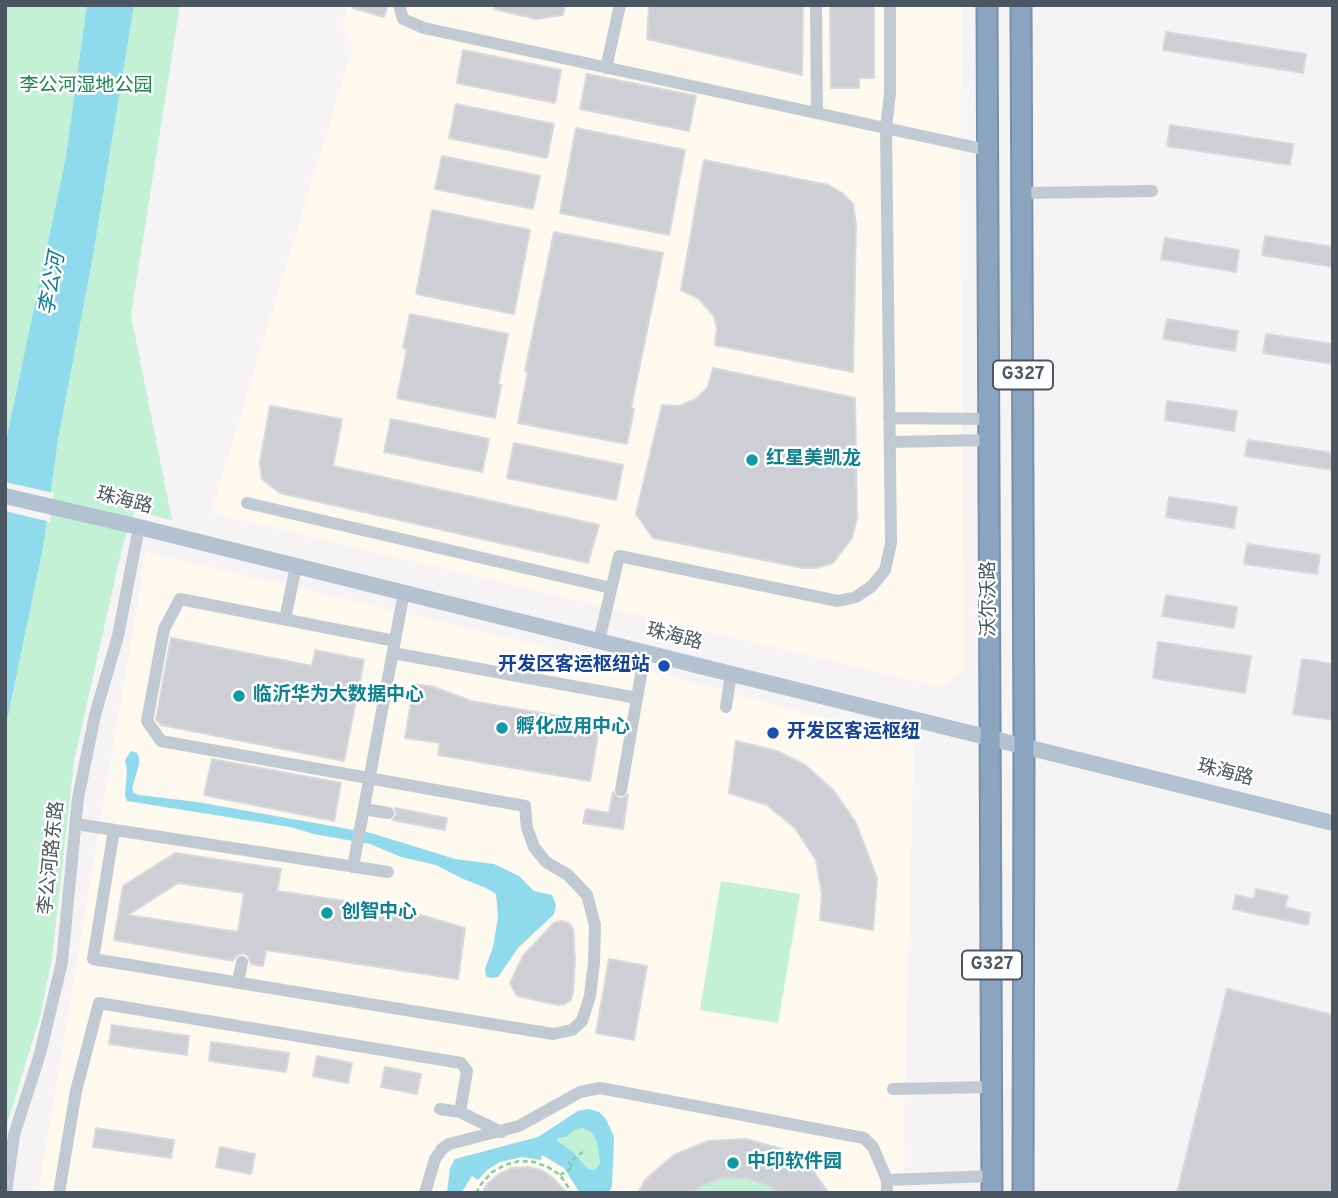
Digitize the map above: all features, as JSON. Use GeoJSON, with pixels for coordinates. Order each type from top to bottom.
{"type":"FeatureCollection","features":[{"type":"Feature","properties":{"kind":"highway","name":"沃尔沃路"},"geometry":{"type":"LineString","coordinates":[[987,5],[992,1184]]}},
{"type":"Feature","properties":{"kind":"highway","name":"沃尔沃路"},"geometry":{"type":"LineString","coordinates":[[1021,5],[1023,1193]]}},
{"type":"Feature","properties":{"kind":"main road","name":"珠海路"},"geometry":{"type":"LineString","coordinates":[[5,496],[404,592],[1333,823]]}},
{"type":"Feature","properties":{"kind":"street"},"geometry":{"type":"LineString","coordinates":[[399,5],[403,19],[424,28],[987,150]]}},
{"type":"Feature","properties":{"kind":"street"},"geometry":{"type":"LineString","coordinates":[[606,68],[620,5]]}},
{"type":"Feature","properties":{"kind":"street"},"geometry":{"type":"LineString","coordinates":[[816,5],[817,113]]}},
{"type":"Feature","properties":{"kind":"street"},"geometry":{"type":"LineString","coordinates":[[599,641],[618,556],[838,601],[856,597],[872,586],[885,570],[891,543],[886,128],[890,93],[890,5]]}},
{"type":"Feature","properties":{"kind":"street"},"geometry":{"type":"LineString","coordinates":[[1022,193],[1152,191]]}},
{"type":"Feature","properties":{"kind":"street"},"geometry":{"type":"LineString","coordinates":[[889,418],[989,419]]}},
{"type":"Feature","properties":{"kind":"street"},"geometry":{"type":"LineString","coordinates":[[890,442],[989,440]]}},
{"type":"Feature","properties":{"kind":"street"},"geometry":{"type":"LineString","coordinates":[[247,503],[611,588]]}},
{"type":"Feature","properties":{"kind":"street","name":"李公河路东路"},"geometry":{"type":"LineString","coordinates":[[6,1193],[14,1135],[40,1054],[62,962],[78,798],[95,715],[118,636],[139,527]]}},
{"type":"Feature","properties":{"kind":"street"},"geometry":{"type":"LineString","coordinates":[[285,619],[296,566]]}},
{"type":"Feature","properties":{"kind":"street"},"geometry":{"type":"LineString","coordinates":[[353,867],[404,592]]}},
{"type":"Feature","properties":{"kind":"street"},"geometry":{"type":"LineString","coordinates":[[114,830],[93,959],[553,1034],[572,1030],[582,1021],[590,996],[594,925],[587,895],[568,875],[546,862],[534,847],[527,828],[525,806],[161,741],[146,721],[164,629],[180,599],[285,619],[394,647],[637,698]]}},
{"type":"Feature","properties":{"kind":"street"},"geometry":{"type":"LineString","coordinates":[[621,790],[645,652]]}},
{"type":"Feature","properties":{"kind":"street"},"geometry":{"type":"LineString","coordinates":[[726,707],[731,673]]}},
{"type":"Feature","properties":{"kind":"street"},"geometry":{"type":"LineString","coordinates":[[364,809],[388,813]]}},
{"type":"Feature","properties":{"kind":"street"},"geometry":{"type":"LineString","coordinates":[[76,824],[388,872]]}},
{"type":"Feature","properties":{"kind":"street"},"geometry":{"type":"LineString","coordinates":[[238,982],[242,962]]}},
{"type":"Feature","properties":{"kind":"street"},"geometry":{"type":"LineString","coordinates":[[59,1193],[76,1091],[99,1003],[461,1063],[467,1071],[460,1112]]}},
{"type":"Feature","properties":{"kind":"street"},"geometry":{"type":"LineString","coordinates":[[893,1089],[992,1087]]}},
{"type":"Feature","properties":{"kind":"street"},"geometry":{"type":"LineString","coordinates":[[425,1193],[435,1159],[442,1149],[458,1141],[501,1132],[533,1120],[580,1092],[600,1088],[864,1138],[873,1147],[887,1186],[992,1184]]}},
{"type":"Feature","properties":{"kind":"street"},"geometry":{"type":"LineString","coordinates":[[440,1109],[460,1112],[501,1132]]}},
{"type":"Feature","properties":{"kind":"path"},"geometry":{"type":"LineString","coordinates":[[560,1175],[573,1167],[569,1162],[583,1152]]}},
{"type":"Feature","properties":{"kind":"path"},"geometry":{"type":"LineString","coordinates":[[476,1193],[492,1172],[519,1161],[548,1167],[560,1175],[572,1193]]}},
{"type":"Feature","properties":{"kind":"shaded area"},"geometry":{"type":"Polygon","coordinates":[[[348,5],[962,5],[960,161],[964,669],[941,687],[211,513],[353,46],[342,25],[348,5]]]}},
{"type":"Feature","properties":{"kind":"shaded area"},"geometry":{"type":"Polygon","coordinates":[[[146,552],[657,673],[914,742],[904,1121],[905,1193],[38,1193],[146,552]]]}},
{"type":"Feature","properties":{"kind":"green space","name":"李公河湿地公园"},"geometry":{"type":"Polygon","coordinates":[[[5,5],[180,5],[131,315],[172,520],[135,511],[122,548],[74,761],[52,958],[40,1017],[5,1130],[5,5]]]}},
{"type":"Feature","properties":{"kind":"green space"},"geometry":{"type":"Polygon","coordinates":[[[721,881],[800,894],[778,1023],[700,1010],[721,881]]]}},
{"type":"Feature","properties":{"kind":"green space"},"geometry":{"type":"Polygon","coordinates":[[[583,1128],[592,1133],[597,1142],[600,1163],[595,1170],[588,1169],[573,1152],[557,1141],[576,1129],[583,1128]]]}},
{"type":"Feature","properties":{"kind":"green space"},"geometry":{"type":"Polygon","coordinates":[[[724,1178],[748,1179],[771,1187],[778,1193],[691,1193],[701,1186],[724,1178]]]}},
{"type":"Feature","properties":{"kind":"water","name":"李公河"},"geometry":{"type":"Polygon","coordinates":[[[87,5],[134,5],[92,261],[58,439],[43,547],[5,730],[5,446],[66,157],[87,5]]]}},
{"type":"Feature","properties":{"kind":"water"},"geometry":{"type":"Polygon","coordinates":[[[131,751],[137,753],[139,758],[132,789],[139,795],[197,802],[371,833],[455,859],[494,864],[519,876],[534,891],[552,895],[556,905],[554,914],[518,948],[498,977],[490,978],[486,976],[485,969],[493,947],[498,917],[496,894],[436,865],[401,857],[370,844],[290,827],[127,801],[125,760],[131,751]]]}},
{"type":"Feature","properties":{"kind":"water"},"geometry":{"type":"Polygon","coordinates":[[[589,1109],[599,1112],[606,1119],[614,1137],[612,1186],[609,1193],[580,1193],[564,1168],[542,1155],[541,1160],[522,1157],[500,1162],[478,1180],[472,1176],[461,1193],[447,1193],[450,1168],[455,1159],[538,1137],[578,1111],[589,1109]],[[583,1128],[576,1129],[557,1141],[573,1152],[588,1169],[595,1170],[600,1163],[597,1142],[592,1133],[583,1128]]]}},
{"type":"Feature","properties":{"kind":"pier"},"geometry":{"type":"Polygon","coordinates":[[[5,482],[54,493],[50,522],[5,511],[5,482]]]}},
{"type":"Feature","properties":{"kind":"building"},"geometry":{"type":"Polygon","coordinates":[[[353,5],[388,5],[384,17],[353,8],[353,5]]]}},
{"type":"Feature","properties":{"kind":"building"},"geometry":{"type":"Polygon","coordinates":[[[495,5],[565,5],[563,15],[536,19],[494,9],[495,5]]]}},
{"type":"Feature","properties":{"kind":"building"},"geometry":{"type":"Polygon","coordinates":[[[649,5],[803,5],[802,75],[647,39],[649,5]]]}},
{"type":"Feature","properties":{"kind":"building"},"geometry":{"type":"Polygon","coordinates":[[[830,5],[874,5],[874,78],[859,78],[859,88],[831,88],[830,5]]]}},
{"type":"Feature","properties":{"kind":"building"},"geometry":{"type":"Polygon","coordinates":[[[1166,32],[1306,54],[1303,73],[1163,50],[1166,32]]]}},
{"type":"Feature","properties":{"kind":"building"},"geometry":{"type":"Polygon","coordinates":[[[463,50],[561,70],[555,103],[457,83],[463,50]]]}},
{"type":"Feature","properties":{"kind":"building"},"geometry":{"type":"Polygon","coordinates":[[[587,74],[696,96],[689,131],[580,109],[587,74]]]}},
{"type":"Feature","properties":{"kind":"building"},"geometry":{"type":"Polygon","coordinates":[[[456,104],[554,124],[547,158],[449,138],[456,104]]]}},
{"type":"Feature","properties":{"kind":"building"},"geometry":{"type":"Polygon","coordinates":[[[1170,125],[1293,144],[1290,165],[1167,146],[1170,125]]]}},
{"type":"Feature","properties":{"kind":"building"},"geometry":{"type":"Polygon","coordinates":[[[576,128],[685,150],[669,235],[560,213],[576,128]]]}},
{"type":"Feature","properties":{"kind":"building"},"geometry":{"type":"Polygon","coordinates":[[[442,156],[540,176],[533,209],[435,189],[442,156]]]}},
{"type":"Feature","properties":{"kind":"building"},"geometry":{"type":"Polygon","coordinates":[[[704,160],[828,185],[842,193],[853,204],[856,224],[853,372],[715,345],[717,329],[714,316],[698,298],[681,290],[704,160]]]}},
{"type":"Feature","properties":{"kind":"building"},"geometry":{"type":"Polygon","coordinates":[[[432,210],[530,230],[514,314],[416,294],[432,210]]]}},
{"type":"Feature","properties":{"kind":"building"},"geometry":{"type":"Polygon","coordinates":[[[554,232],[663,253],[631,408],[634,409],[627,444],[518,423],[528,372],[525,371],[554,232]]]}},
{"type":"Feature","properties":{"kind":"building"},"geometry":{"type":"Polygon","coordinates":[[[1265,236],[1333,247],[1333,267],[1262,255],[1265,236]]]}},
{"type":"Feature","properties":{"kind":"building"},"geometry":{"type":"Polygon","coordinates":[[[1165,238],[1239,250],[1236,272],[1161,259],[1165,238]]]}},
{"type":"Feature","properties":{"kind":"building"},"geometry":{"type":"Polygon","coordinates":[[[410,314],[508,334],[498,384],[501,385],[495,418],[397,398],[407,349],[403,348],[410,314]]]}},
{"type":"Feature","properties":{"kind":"building"},"geometry":{"type":"Polygon","coordinates":[[[1167,319],[1238,331],[1235,351],[1163,339],[1167,319]]]}},
{"type":"Feature","properties":{"kind":"building"},"geometry":{"type":"Polygon","coordinates":[[[1266,334],[1333,344],[1333,364],[1263,353],[1266,334]]]}},
{"type":"Feature","properties":{"kind":"building","name":"红星美凯龙"},"geometry":{"type":"Polygon","coordinates":[[[713,368],[855,398],[857,518],[852,538],[833,563],[816,568],[803,568],[653,538],[636,514],[662,405],[679,406],[696,399],[708,387],[713,368]]]}},
{"type":"Feature","properties":{"kind":"building"},"geometry":{"type":"Polygon","coordinates":[[[1167,401],[1237,411],[1234,431],[1165,420],[1167,401]]]}},
{"type":"Feature","properties":{"kind":"building"},"geometry":{"type":"Polygon","coordinates":[[[270,406],[342,419],[333,466],[599,525],[588,563],[280,493],[262,479],[260,462],[270,406]]]}},
{"type":"Feature","properties":{"kind":"building"},"geometry":{"type":"Polygon","coordinates":[[[391,419],[489,439],[482,472],[384,452],[391,419]]]}},
{"type":"Feature","properties":{"kind":"building"},"geometry":{"type":"Polygon","coordinates":[[[1248,440],[1333,453],[1333,470],[1245,456],[1248,440]]]}},
{"type":"Feature","properties":{"kind":"building"},"geometry":{"type":"Polygon","coordinates":[[[514,443],[623,465],[616,500],[507,478],[514,443]]]}},
{"type":"Feature","properties":{"kind":"building"},"geometry":{"type":"Polygon","coordinates":[[[1169,497],[1237,507],[1234,528],[1166,517],[1169,497]]]}},
{"type":"Feature","properties":{"kind":"building"},"geometry":{"type":"Polygon","coordinates":[[[1247,544],[1320,555],[1317,574],[1244,564],[1247,544]]]}},
{"type":"Feature","properties":{"kind":"building"},"geometry":{"type":"Polygon","coordinates":[[[1166,595],[1237,607],[1234,628],[1162,616],[1166,595]]]}},
{"type":"Feature","properties":{"kind":"building","name":"临沂华为大数据中心"},"geometry":{"type":"Polygon","coordinates":[[[171,638],[312,666],[315,650],[364,660],[344,761],[161,725],[156,719],[171,638]]]}},
{"type":"Feature","properties":{"kind":"building"},"geometry":{"type":"Polygon","coordinates":[[[1158,642],[1251,656],[1245,693],[1153,678],[1158,642]]]}},
{"type":"Feature","properties":{"kind":"building"},"geometry":{"type":"Polygon","coordinates":[[[1302,659],[1333,664],[1333,720],[1293,714],[1302,659]]]}},
{"type":"Feature","properties":{"kind":"building"},"geometry":{"type":"Polygon","coordinates":[[[414,684],[434,687],[471,701],[600,723],[590,781],[438,755],[440,743],[405,738],[414,684]]]}},
{"type":"Feature","properties":{"kind":"building"},"geometry":{"type":"Polygon","coordinates":[[[736,741],[777,751],[805,765],[834,791],[856,823],[877,878],[873,930],[820,920],[822,894],[816,860],[795,828],[767,805],[729,793],[736,741]]]}},
{"type":"Feature","properties":{"kind":"building"},"geometry":{"type":"Polygon","coordinates":[[[212,759],[341,783],[334,821],[204,795],[212,759]]]}},
{"type":"Feature","properties":{"kind":"building"},"geometry":{"type":"Polygon","coordinates":[[[613,792],[620,799],[628,794],[623,829],[583,823],[586,809],[609,813],[613,792]]]}},
{"type":"Feature","properties":{"kind":"building"},"geometry":{"type":"Polygon","coordinates":[[[395,808],[447,818],[445,830],[392,820],[396,815],[395,808]]]}},
{"type":"Feature","properties":{"kind":"building","name":"创智中心"},"geometry":{"type":"Polygon","coordinates":[[[175,853],[281,869],[277,891],[400,909],[465,928],[458,979],[266,950],[263,966],[251,964],[248,956],[243,953],[233,961],[114,940],[123,886],[175,853]],[[178,883],[128,915],[238,932],[244,893],[178,883]]]}},
{"type":"Feature","properties":{"kind":"building"},"geometry":{"type":"Polygon","coordinates":[[[1256,889],[1288,896],[1285,907],[1310,913],[1308,925],[1233,909],[1236,895],[1254,899],[1256,889]]]}},
{"type":"Feature","properties":{"kind":"building"},"geometry":{"type":"Polygon","coordinates":[[[554,923],[569,923],[573,929],[575,960],[571,1000],[558,1005],[517,996],[510,983],[523,956],[554,923]]]}},
{"type":"Feature","properties":{"kind":"building"},"geometry":{"type":"Polygon","coordinates":[[[609,959],[647,966],[634,1040],[596,1033],[609,959]]]}},
{"type":"Feature","properties":{"kind":"building"},"geometry":{"type":"Polygon","coordinates":[[[1227,989],[1333,1015],[1333,1193],[1177,1193],[1227,989]]]}},
{"type":"Feature","properties":{"kind":"building"},"geometry":{"type":"Polygon","coordinates":[[[112,1025],[189,1036],[187,1055],[109,1044],[112,1025]]]}},
{"type":"Feature","properties":{"kind":"building"},"geometry":{"type":"Polygon","coordinates":[[[211,1042],[289,1053],[286,1072],[209,1061],[211,1042]]]}},
{"type":"Feature","properties":{"kind":"building"},"geometry":{"type":"Polygon","coordinates":[[[317,1056],[352,1063],[348,1083],[313,1076],[317,1056]]]}},
{"type":"Feature","properties":{"kind":"building"},"geometry":{"type":"Polygon","coordinates":[[[385,1067],[421,1074],[417,1094],[381,1087],[385,1067]]]}},
{"type":"Feature","properties":{"kind":"building"},"geometry":{"type":"Polygon","coordinates":[[[96,1128],[174,1140],[171,1158],[93,1147],[96,1128]]]}},
{"type":"Feature","properties":{"kind":"building","name":"中印软件园"},"geometry":{"type":"Polygon","coordinates":[[[746,1139],[782,1149],[813,1171],[829,1193],[778,1193],[771,1187],[748,1179],[724,1178],[701,1186],[691,1193],[638,1193],[645,1180],[674,1155],[708,1141],[746,1139]]]}},
{"type":"Feature","properties":{"kind":"building"},"geometry":{"type":"Polygon","coordinates":[[[220,1147],[255,1154],[251,1174],[216,1167],[220,1147]]]}},
{"type":"Feature","properties":{"kind":"building"},"geometry":{"type":"Polygon","coordinates":[[[512,1168],[541,1170],[567,1193],[482,1193],[487,1184],[499,1174],[512,1168]]]}},
{"type":"Feature","properties":{"kind":"place","name":"红星美凯龙"},"geometry":{"type":"Point","coordinates":[752,460]}},
{"type":"Feature","properties":{"kind":"place","name":"开发区客运枢纽站"},"geometry":{"type":"Point","coordinates":[664,666]}},
{"type":"Feature","properties":{"kind":"place","name":"临沂华为大数据中心"},"geometry":{"type":"Point","coordinates":[239,696]}},
{"type":"Feature","properties":{"kind":"place","name":"孵化应用中心"},"geometry":{"type":"Point","coordinates":[502,728]}},
{"type":"Feature","properties":{"kind":"place","name":"开发区客运枢纽"},"geometry":{"type":"Point","coordinates":[773,733]}},
{"type":"Feature","properties":{"kind":"place","name":"创智中心"},"geometry":{"type":"Point","coordinates":[327,913]}},
{"type":"Feature","properties":{"kind":"place","name":"中印软件园"},"geometry":{"type":"Point","coordinates":[733,1163]}}]}
